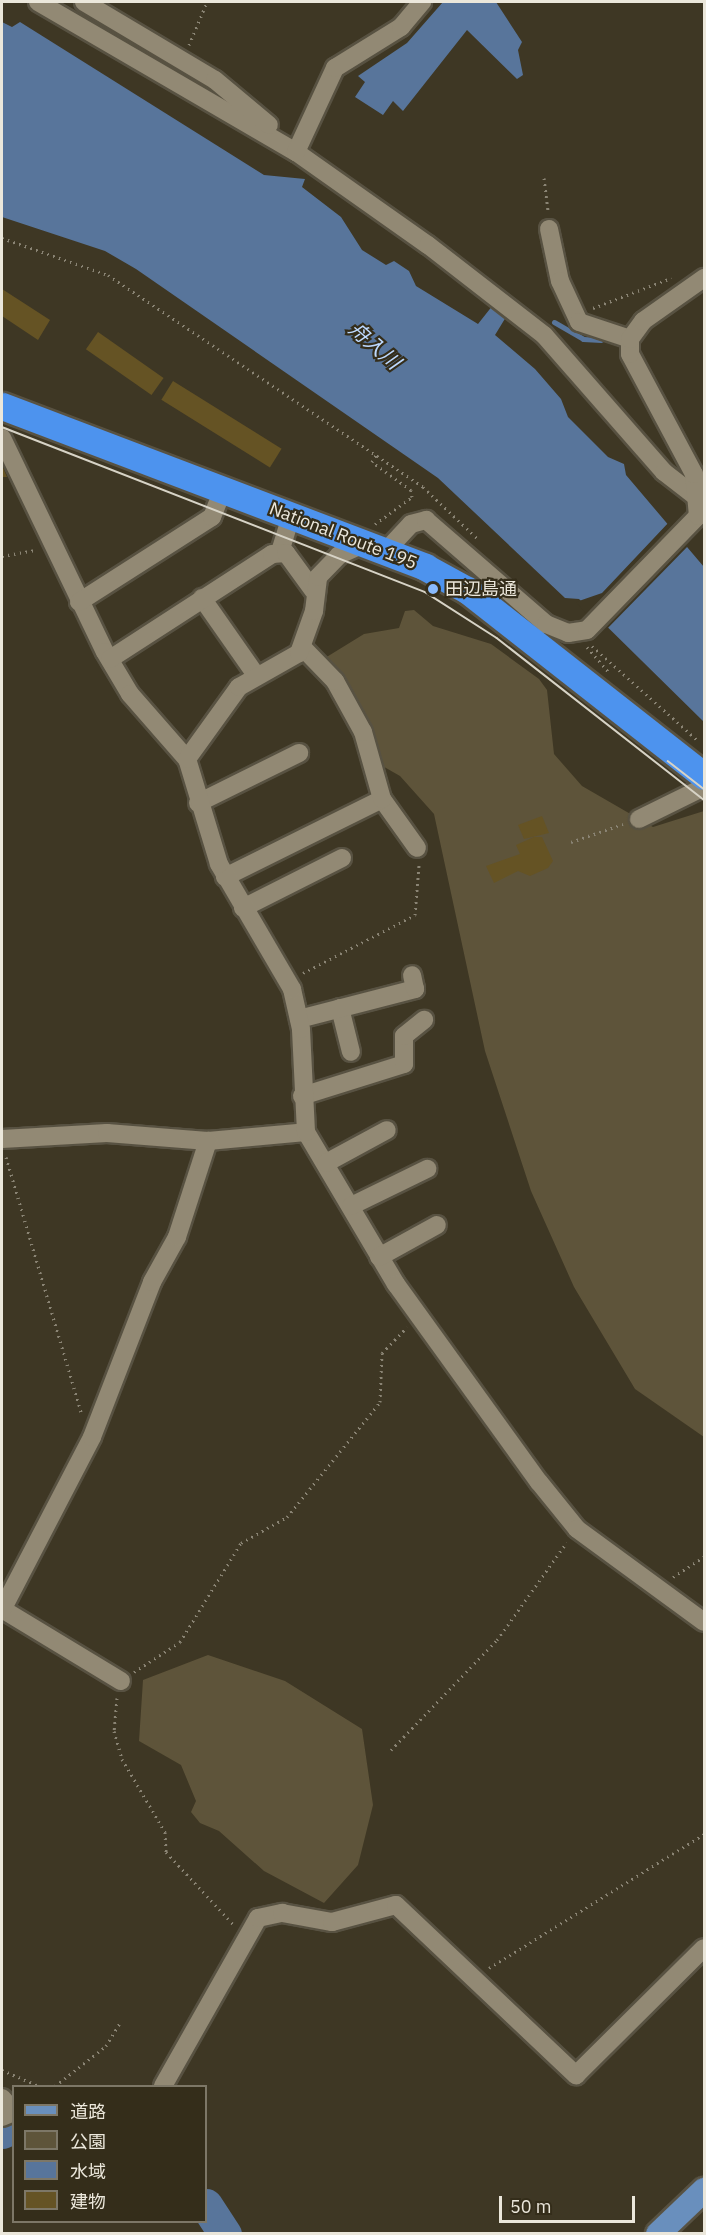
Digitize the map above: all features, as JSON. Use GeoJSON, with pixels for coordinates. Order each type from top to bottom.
{"type":"FeatureCollection","features":[{"type":"Feature","properties":{"kind":"highway","name":"National Route 195"},"geometry":{"type":"LineString","coordinates":[[2,406],[291,516],[373,541],[467,590],[705,776]]}},
{"type":"Feature","properties":{"kind":"main road"},"geometry":{"type":"LineString","coordinates":[[658,2234],[705,2190]]}},
{"type":"Feature","properties":{"kind":"street"},"geometry":{"type":"LineString","coordinates":[[38,2],[297,152]]}},
{"type":"Feature","properties":{"kind":"street"},"geometry":{"type":"LineString","coordinates":[[84,2],[215,80],[297,152],[544,335],[664,472],[701,506]]}},
{"type":"Feature","properties":{"kind":"street"},"geometry":{"type":"LineString","coordinates":[[297,152],[335,68],[401,27],[422,2]]}},
{"type":"Feature","properties":{"kind":"street"},"geometry":{"type":"LineString","coordinates":[[549,229],[560,281],[579,322],[630,339]]}},
{"type":"Feature","properties":{"kind":"street"},"geometry":{"type":"LineString","coordinates":[[701,506],[694,474],[630,354],[630,339],[643,321],[705,278]]}},
{"type":"Feature","properties":{"kind":"street"},"geometry":{"type":"LineString","coordinates":[[2,438],[51,547],[130,694],[187,759],[198,803],[225,877],[288,980],[299,1019],[306,1132],[380,1257],[419,1316],[577,1529],[661,1586],[705,1622]]}},
{"type":"Feature","properties":{"kind":"street"},"geometry":{"type":"LineString","coordinates":[[79,602],[212,517],[224,490]]}},
{"type":"Feature","properties":{"kind":"street"},"geometry":{"type":"LineString","coordinates":[[187,759],[194,756],[230,696],[256,675],[302,647],[314,611],[313,590],[328,565],[373,541],[411,524],[426,520],[546,624],[582,632],[701,506]]}},
{"type":"Feature","properties":{"kind":"street"},"geometry":{"type":"LineString","coordinates":[[110,659],[202,598],[280,552],[291,516]]}},
{"type":"Feature","properties":{"kind":"street"},"geometry":{"type":"LineString","coordinates":[[280,552],[313,590]]}},
{"type":"Feature","properties":{"kind":"street"},"geometry":{"type":"LineString","coordinates":[[202,598],[256,675]]}},
{"type":"Feature","properties":{"kind":"street"},"geometry":{"type":"LineString","coordinates":[[302,647],[335,681],[363,732],[382,799],[417,848]]}},
{"type":"Feature","properties":{"kind":"street"},"geometry":{"type":"LineString","coordinates":[[198,803],[298,753]]}},
{"type":"Feature","properties":{"kind":"street"},"geometry":{"type":"LineString","coordinates":[[639,819],[705,788]]}},
{"type":"Feature","properties":{"kind":"street"},"geometry":{"type":"LineString","coordinates":[[225,877],[382,799]]}},
{"type":"Feature","properties":{"kind":"street"},"geometry":{"type":"LineString","coordinates":[[243,908],[342,858]]}},
{"type":"Feature","properties":{"kind":"street"},"geometry":{"type":"LineString","coordinates":[[299,1019],[415,988],[412,975]]}},
{"type":"Feature","properties":{"kind":"street"},"geometry":{"type":"LineString","coordinates":[[340,1008],[351,1052]]}},
{"type":"Feature","properties":{"kind":"street"},"geometry":{"type":"LineString","coordinates":[[302,1096],[405,1064],[404,1036],[424,1020]]}},
{"type":"Feature","properties":{"kind":"street"},"geometry":{"type":"LineString","coordinates":[[326,1163],[387,1130]]}},
{"type":"Feature","properties":{"kind":"street"},"geometry":{"type":"LineString","coordinates":[[2,1143],[107,1133],[208,1141],[306,1132]]}},
{"type":"Feature","properties":{"kind":"street"},"geometry":{"type":"LineString","coordinates":[[121,1682],[2,1609],[93,1434],[152,1282],[177,1237],[208,1141]]}},
{"type":"Feature","properties":{"kind":"street"},"geometry":{"type":"LineString","coordinates":[[351,1206],[427,1169]]}},
{"type":"Feature","properties":{"kind":"street"},"geometry":{"type":"LineString","coordinates":[[380,1257],[437,1225]]}},
{"type":"Feature","properties":{"kind":"street"},"geometry":{"type":"LineString","coordinates":[[164,2085],[258,1918],[282,1912],[332,1922],[396,1905],[576,2075],[705,1948]]}},
{"type":"Feature","properties":{"kind":"street"},"geometry":{"type":"LineString","coordinates":[[2,2098],[12,2110]]}},
{"type":"Feature","properties":{"kind":"path"},"geometry":{"type":"LineString","coordinates":[[179,59],[198,30],[207,2]]}},
{"type":"Feature","properties":{"kind":"path"},"geometry":{"type":"LineString","coordinates":[[544,178],[549,229]]}},
{"type":"Feature","properties":{"kind":"path"},"geometry":{"type":"LineString","coordinates":[[2,238],[108,275],[423,487],[481,542]]}},
{"type":"Feature","properties":{"kind":"path"},"geometry":{"type":"LineString","coordinates":[[585,301],[592,308],[674,277]]}},
{"type":"Feature","properties":{"kind":"path"},"geometry":{"type":"LineString","coordinates":[[373,541],[412,497],[411,490],[372,462],[376,455]]}},
{"type":"Feature","properties":{"kind":"path"},"geometry":{"type":"LineString","coordinates":[[2,556],[51,547]]}},
{"type":"Feature","properties":{"kind":"path"},"geometry":{"type":"LineString","coordinates":[[582,632],[705,746]]}},
{"type":"Feature","properties":{"kind":"path"},"geometry":{"type":"LineString","coordinates":[[571,842],[639,819]]}},
{"type":"Feature","properties":{"kind":"path"},"geometry":{"type":"LineString","coordinates":[[288,980],[415,915],[417,848]]}},
{"type":"Feature","properties":{"kind":"path"},"geometry":{"type":"LineString","coordinates":[[2,1143],[78,1404],[93,1434]]}},
{"type":"Feature","properties":{"kind":"path"},"geometry":{"type":"LineString","coordinates":[[248,1936],[219,1914],[166,1852],[165,1832],[119,1750],[115,1706],[121,1682],[180,1642],[241,1543],[276,1526],[299,1503],[380,1402],[385,1346],[419,1316]]}},
{"type":"Feature","properties":{"kind":"path"},"geometry":{"type":"LineString","coordinates":[[391,1750],[496,1640],[577,1529]]}},
{"type":"Feature","properties":{"kind":"path"},"geometry":{"type":"LineString","coordinates":[[661,1586],[705,1557]]}},
{"type":"Feature","properties":{"kind":"path"},"geometry":{"type":"LineString","coordinates":[[473,1978],[705,1834]]}},
{"type":"Feature","properties":{"kind":"path"},"geometry":{"type":"LineString","coordinates":[[56,2085],[106,2046],[121,2021]]}},
{"type":"Feature","properties":{"kind":"path"},"geometry":{"type":"LineString","coordinates":[[2,2070],[37,2085]]}},
{"type":"Feature","properties":{"kind":"green space"},"geometry":{"type":"Polygon","coordinates":[[[414,610],[433,626],[491,644],[539,679],[547,690],[554,754],[582,786],[653,827],[704,811],[704,1437],[635,1389],[574,1287],[531,1191],[485,1051],[434,814],[400,776],[379,764],[325,658],[364,634],[399,628],[405,611],[414,610]]]}},
{"type":"Feature","properties":{"kind":"green space"},"geometry":{"type":"Polygon","coordinates":[[[208,1655],[285,1681],[362,1729],[373,1805],[358,1865],[324,1903],[264,1871],[219,1831],[200,1823],[191,1812],[196,1801],[181,1765],[139,1741],[143,1680],[208,1655]]]}},
{"type":"Feature","properties":{"kind":"water"},"geometry":{"type":"Polygon","coordinates":[[[443,2],[496,2],[522,42],[518,50],[523,75],[517,79],[467,30],[403,111],[393,101],[383,115],[355,97],[365,82],[358,76],[407,43],[443,2]]]}},
{"type":"Feature","properties":{"kind":"water","name":"舟入川"},"geometry":{"type":"Polygon","coordinates":[[[2,22],[12,27],[20,22],[264,175],[305,179],[302,187],[341,217],[362,250],[386,265],[394,261],[409,271],[416,286],[478,324],[493,305],[506,317],[495,335],[535,369],[561,399],[568,417],[608,457],[624,464],[626,475],[704,567],[704,722],[579,599],[565,598],[438,478],[136,269],[105,251],[2,217],[2,22]]]}},
{"type":"Feature","properties":{"kind":"pier"},"geometry":{"type":"Polygon","coordinates":[[[670,521],[690,544],[603,633],[576,602],[602,593],[670,521]]]}},
{"type":"Feature","properties":{"kind":"building"},"geometry":{"type":"Polygon","coordinates":[[[2,289],[50,320],[38,340],[2,316],[2,289]]]}},
{"type":"Feature","properties":{"kind":"building"},"geometry":{"type":"Polygon","coordinates":[[[98,332],[164,378],[151,395],[86,349],[98,332]]]}},
{"type":"Feature","properties":{"kind":"building"},"geometry":{"type":"Polygon","coordinates":[[[173,381],[282,449],[270,467],[161,400],[173,381]]]}},
{"type":"Feature","properties":{"kind":"building"},"geometry":{"type":"Polygon","coordinates":[[[2,465],[7,477],[2,477],[2,465]]]}},
{"type":"Feature","properties":{"kind":"building"},"geometry":{"type":"Polygon","coordinates":[[[542,816],[549,833],[524,839],[518,825],[542,816]]]}},
{"type":"Feature","properties":{"kind":"building"},"geometry":{"type":"Polygon","coordinates":[[[534,837],[542,837],[553,861],[548,868],[530,876],[518,871],[494,883],[486,866],[520,854],[516,845],[534,837]]]}},
{"type":"Feature","properties":{"kind":"waterway"},"geometry":{"type":"LineString","coordinates":[[554,322],[583,339],[601,340]]}},
{"type":"Feature","properties":{"kind":"waterway"},"geometry":{"type":"LineString","coordinates":[[2,2132],[12,2128]]}},
{"type":"Feature","properties":{"kind":"waterway"},"geometry":{"type":"LineString","coordinates":[[207,2207],[225,2234]]}},
{"type":"Feature","properties":{"kind":"tram line"},"geometry":{"type":"LineString","coordinates":[[2,427],[425,592],[497,638],[704,800]]}},
{"type":"Feature","properties":{"kind":"tram line"},"geometry":{"type":"LineString","coordinates":[[668,761],[704,789]]}},
{"type":"Feature","properties":{"kind":"place","name":"田辺島通"},"geometry":{"type":"Point","coordinates":[433,589]}}]}
